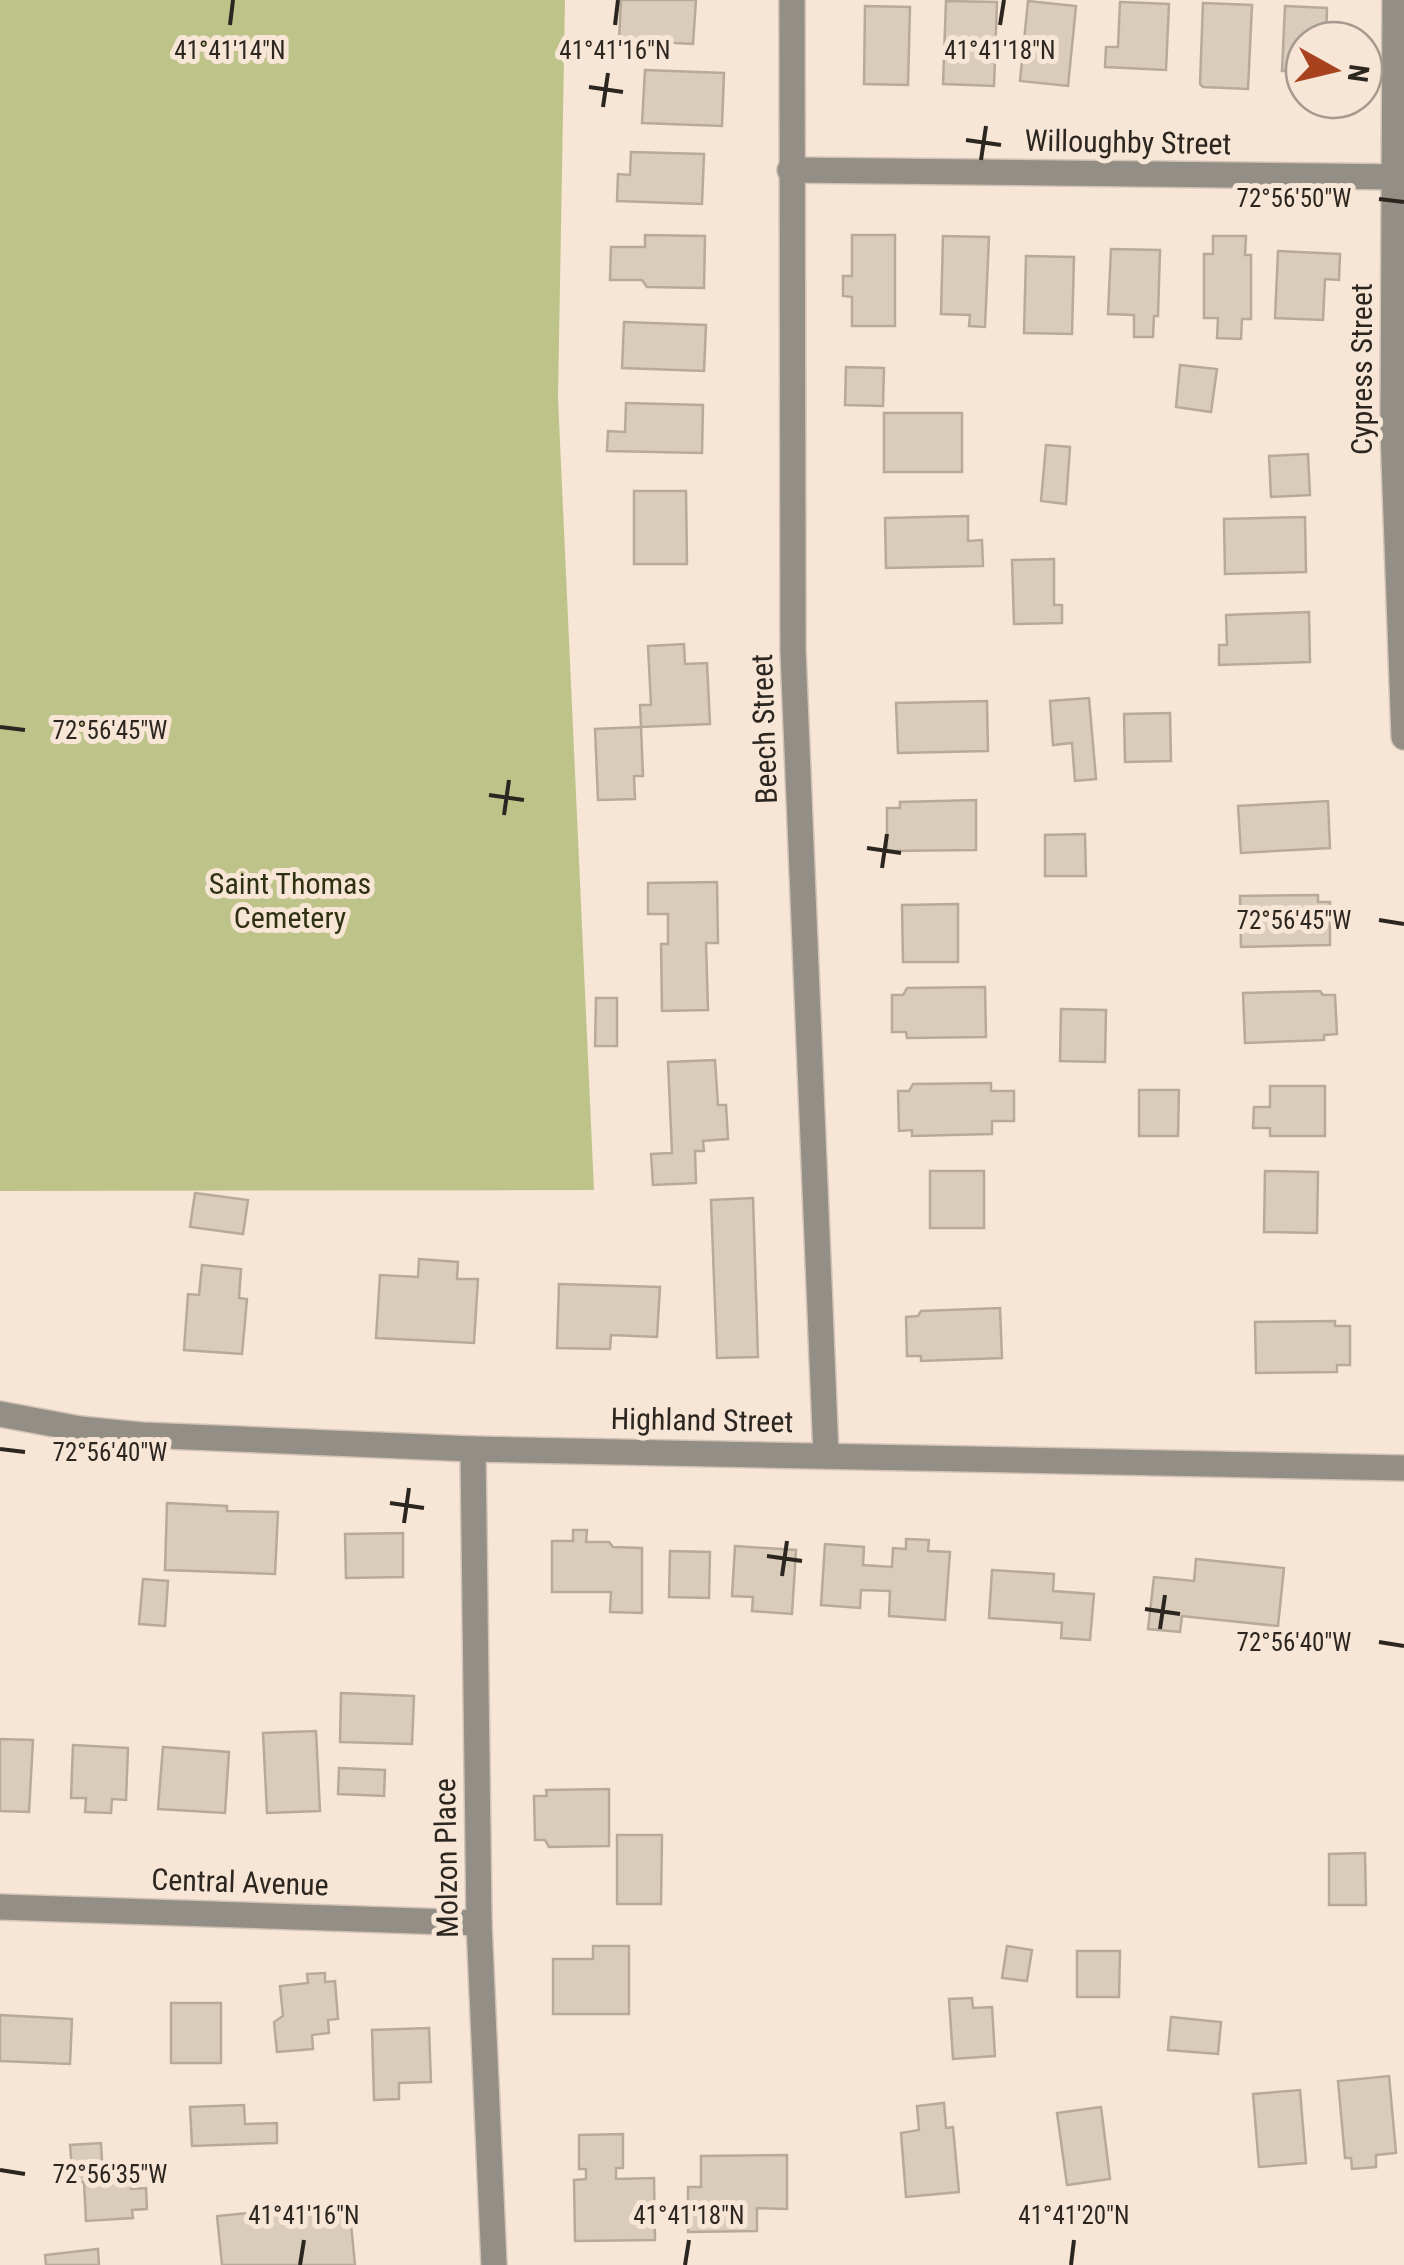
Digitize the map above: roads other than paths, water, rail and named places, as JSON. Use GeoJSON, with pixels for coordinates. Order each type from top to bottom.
{"type":"FeatureCollection","features":[{"type":"Feature","properties":{"kind":"street","name":"Beech Street"},"geometry":{"type":"LineString","coordinates":[[792,0],[793,650],[826,1455]]}},
{"type":"Feature","properties":{"kind":"street","name":"Cypress Street"},"geometry":{"type":"LineString","coordinates":[[1395,0],[1399,177],[1393,430],[1404,738]]}},
{"type":"Feature","properties":{"kind":"street","name":"Willoughby Street"},"geometry":{"type":"LineString","coordinates":[[790,170],[1399,177]]}},
{"type":"Feature","properties":{"kind":"street","name":"Highland Street"},"geometry":{"type":"LineString","coordinates":[[0,1414],[142,1435],[473,1449],[1404,1468]]}},
{"type":"Feature","properties":{"kind":"street","name":"Molzon Place"},"geometry":{"type":"LineString","coordinates":[[473,1449],[479,1923],[494,2265]]}},
{"type":"Feature","properties":{"kind":"street","name":"Central Avenue"},"geometry":{"type":"LineString","coordinates":[[0,1907],[479,1923]]}},
{"type":"Feature","properties":{"kind":"park label","name":"Saint Thomas Cemetery"},"geometry":{"type":"Point","coordinates":[290,900]}}]}
